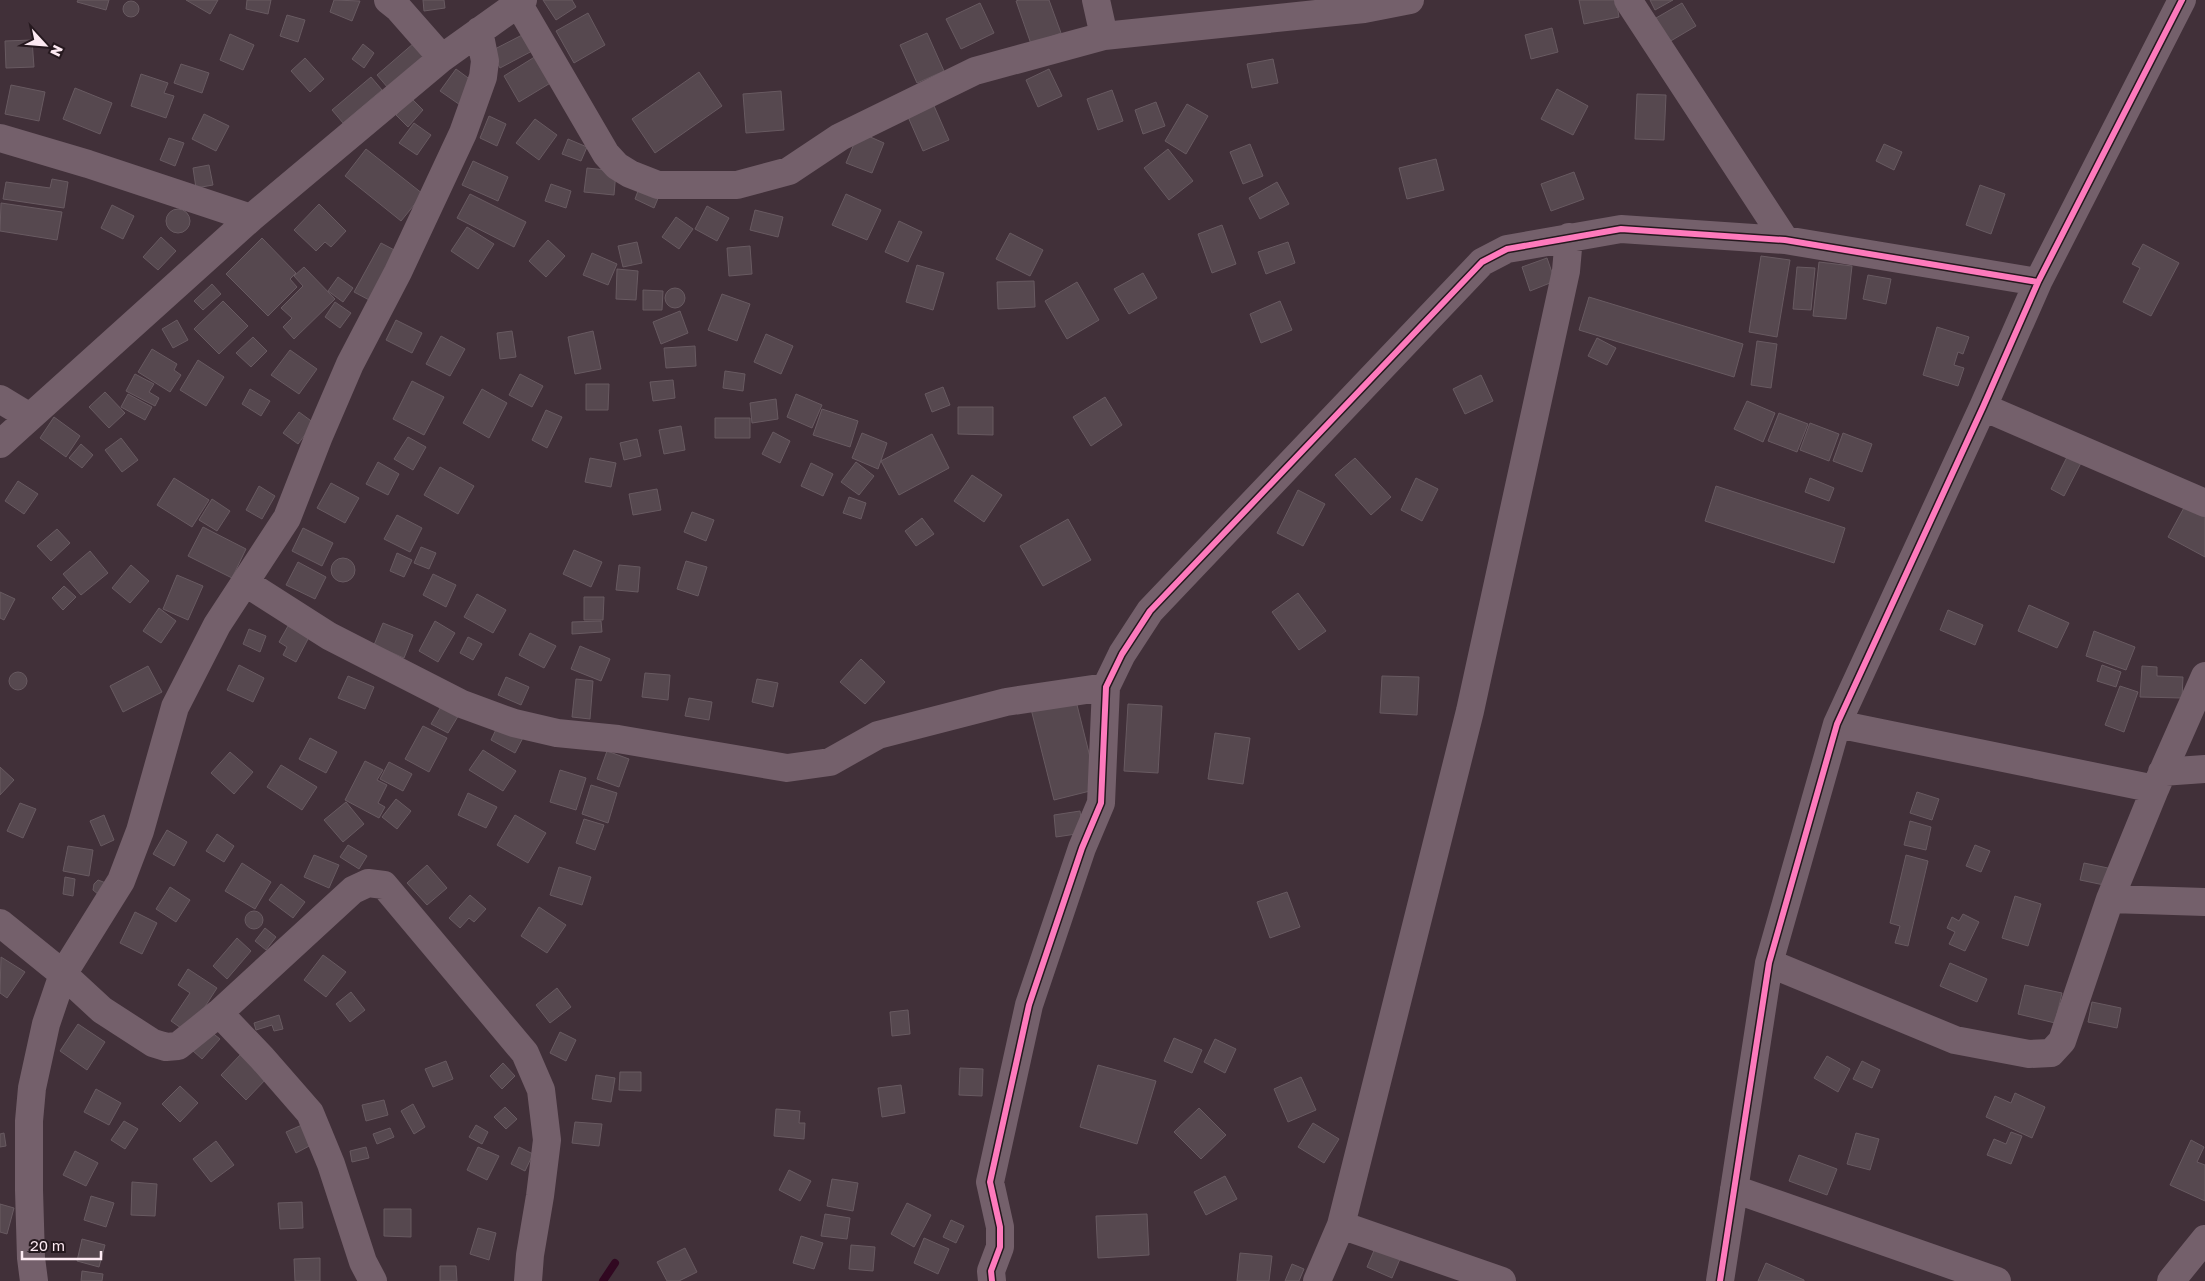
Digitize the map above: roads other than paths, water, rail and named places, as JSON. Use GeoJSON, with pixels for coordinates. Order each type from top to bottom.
{"type":"FeatureCollection","features":[{"type":"Feature","properties":{"kind":"street"},"geometry":{"type":"LineString","coordinates":[[388,0],[398,8],[442,58]]}},
{"type":"Feature","properties":{"kind":"street"},"geometry":{"type":"LineString","coordinates":[[1096,0],[1104,36]]}},
{"type":"Feature","properties":{"kind":"street"},"geometry":{"type":"LineString","coordinates":[[0,444],[28,416],[251,218],[442,58],[521,2],[606,154],[617,166],[630,174],[658,185],[737,185],[789,171],[840,137],[975,71],[1104,36],[1364,9],[1410,0]]}},
{"type":"Feature","properties":{"kind":"street"},"geometry":{"type":"LineString","coordinates":[[1628,0],[1785,240]]}},
{"type":"Feature","properties":{"kind":"street"},"geometry":{"type":"LineString","coordinates":[[1720,1281],[1769,963],[1837,724],[1983,407],[2038,282],[2182,0]]}},
{"type":"Feature","properties":{"kind":"street"},"geometry":{"type":"LineString","coordinates":[[34,1281],[31,1258],[29,1190],[29,1121],[32,1088],[46,1024],[63,974],[121,881],[140,831],[175,707],[217,625],[287,518],[350,364],[398,272],[463,133],[478,94],[486,61],[479,31]]}},
{"type":"Feature","properties":{"kind":"street"},"geometry":{"type":"LineString","coordinates":[[0,138],[88,164],[251,218]]}},
{"type":"Feature","properties":{"kind":"street"},"geometry":{"type":"LineString","coordinates":[[992,1281],[991,1271],[1000,1247],[1000,1227],[990,1182],[1029,1005],[1082,848],[1100,804],[1106,687],[1122,654],[1150,611],[1482,262],[1507,249],[1569,237],[1621,230],[1785,240],[2038,282]]}},
{"type":"Feature","properties":{"kind":"street"},"geometry":{"type":"LineString","coordinates":[[1318,1281],[1341,1225],[1470,711],[1566,270],[1569,237]]}},
{"type":"Feature","properties":{"kind":"street"},"geometry":{"type":"LineString","coordinates":[[0,399],[28,416]]}},
{"type":"Feature","properties":{"kind":"street"},"geometry":{"type":"LineString","coordinates":[[1983,407],[2205,503]]}},
{"type":"Feature","properties":{"kind":"street"},"geometry":{"type":"LineString","coordinates":[[246,583],[328,636],[462,704],[514,723],[557,733],[618,739],[787,768],[830,762],[878,735],[1006,702],[1106,687]]}},
{"type":"Feature","properties":{"kind":"street"},"geometry":{"type":"LineString","coordinates":[[1769,963],[1955,1040],[2029,1054],[2052,1053],[2062,1041],[2110,899],[2205,676]]}},
{"type":"Feature","properties":{"kind":"street"},"geometry":{"type":"LineString","coordinates":[[1837,724],[2159,781],[2205,769]]}},
{"type":"Feature","properties":{"kind":"street"},"geometry":{"type":"LineString","coordinates":[[0,923],[63,974],[102,1010],[153,1043],[166,1047],[178,1046],[219,1013],[353,890],[368,883],[384,885],[525,1053],[541,1090],[546,1140],[528,1281]]}},
{"type":"Feature","properties":{"kind":"street"},"geometry":{"type":"LineString","coordinates":[[2110,899],[2205,902]]}},
{"type":"Feature","properties":{"kind":"street"},"geometry":{"type":"LineString","coordinates":[[219,1013],[262,1058],[310,1113],[331,1164],[363,1262],[373,1281]]}},
{"type":"Feature","properties":{"kind":"street"},"geometry":{"type":"LineString","coordinates":[[1734,1189],[1997,1281]]}},
{"type":"Feature","properties":{"kind":"street"},"geometry":{"type":"LineString","coordinates":[[1341,1225],[1502,1281]]}},
{"type":"Feature","properties":{"kind":"street"},"geometry":{"type":"LineString","coordinates":[[2171,1281],[2205,1239]]}},
{"type":"Feature","properties":{"kind":"waterway"},"geometry":{"type":"LineString","coordinates":[[603,1281],[615,1263]]}}]}
